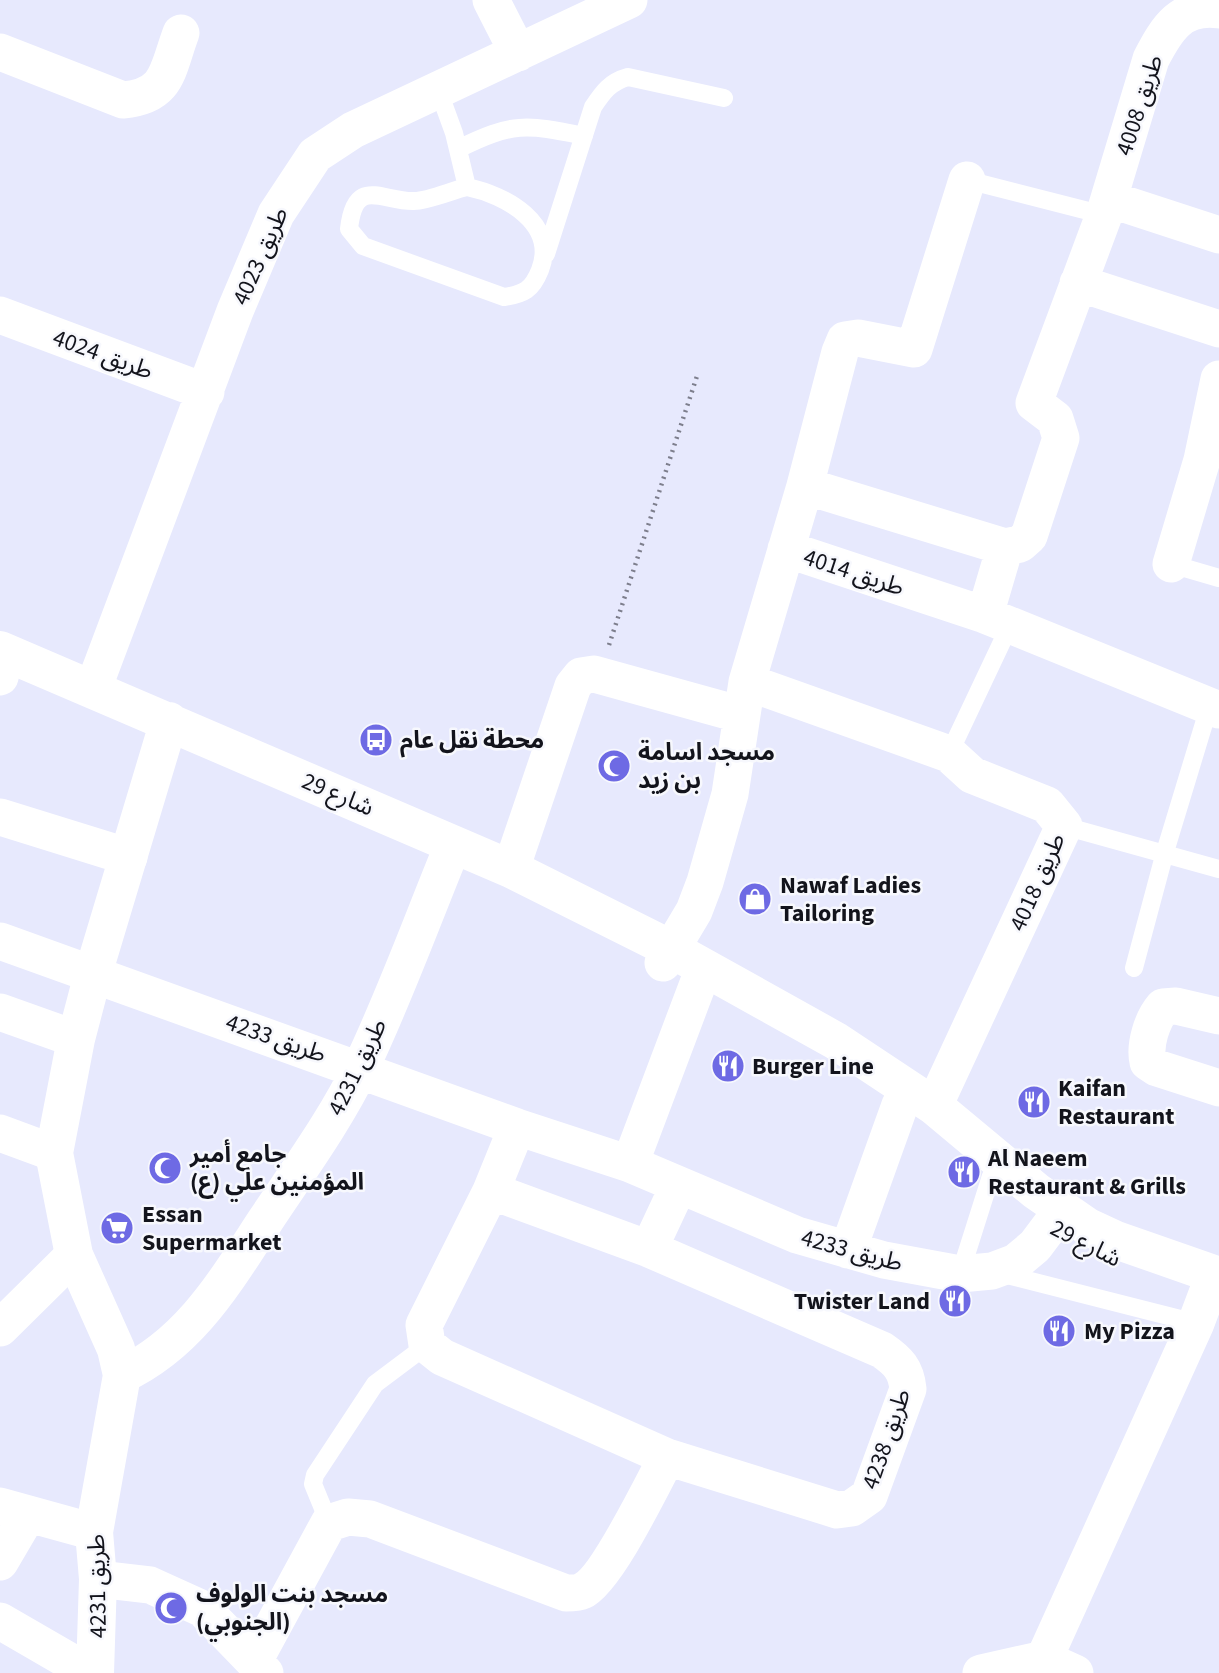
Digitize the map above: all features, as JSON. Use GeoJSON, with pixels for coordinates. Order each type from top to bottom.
{"type":"FeatureCollection","features":[{"type":"Feature","properties":{"kind":"street"},"geometry":{"type":"LineString","coordinates":[[491,0],[518,53]]}},
{"type":"Feature","properties":{"kind":"street","name":"طريق 4023"},"geometry":{"type":"LineString","coordinates":[[93,690],[276,214],[315,155],[353,130],[629,0]]}},
{"type":"Feature","properties":{"kind":"street","name":"طريق 4008"},"geometry":{"type":"LineString","coordinates":[[1005,547],[1020,544],[1029,536],[1060,438],[1055,419],[1034,403],[1106,207],[1151,59],[1163,36],[1180,18],[1200,8],[1219,10]]}},
{"type":"Feature","properties":{"kind":"street"},"geometry":{"type":"LineString","coordinates":[[0,52],[124,100],[144,98],[160,88],[181,33]]}},
{"type":"Feature","properties":{"kind":"street","name":"طريق 4014"},"geometry":{"type":"LineString","coordinates":[[967,180],[914,348],[858,338],[845,340],[806,486],[786,549],[997,621],[1214,708]]}},
{"type":"Feature","properties":{"kind":"street"},"geometry":{"type":"LineString","coordinates":[[1106,207],[1219,235]]}},
{"type":"Feature","properties":{"kind":"street"},"geometry":{"type":"LineString","coordinates":[[1078,283],[1219,329]]}},
{"type":"Feature","properties":{"kind":"street","name":"طريق 4024"},"geometry":{"type":"LineString","coordinates":[[0,316],[206,392]]}},
{"type":"Feature","properties":{"kind":"street"},"geometry":{"type":"LineString","coordinates":[[1171,564],[1210,462],[1219,379]]}},
{"type":"Feature","properties":{"kind":"street"},"geometry":{"type":"LineString","coordinates":[[806,486],[1005,547],[997,621]]}},
{"type":"Feature","properties":{"kind":"street"},"geometry":{"type":"LineString","coordinates":[[667,956],[694,911],[705,882],[730,794],[745,699],[786,549]]}},
{"type":"Feature","properties":{"kind":"street","name":"شارع 29"},"geometry":{"type":"LineString","coordinates":[[0,668],[93,690],[166,730],[447,860],[508,877]]}},
{"type":"Feature","properties":{"kind":"street","name":"شارع 29"},"geometry":{"type":"LineString","coordinates":[[0,668],[166,730],[508,877],[836,1041],[1056,1218],[1089,1248],[1211,1292]]}},
{"type":"Feature","properties":{"kind":"street"},"geometry":{"type":"LineString","coordinates":[[508,877],[573,686],[581,676],[599,676]]}},
{"type":"Feature","properties":{"kind":"street","name":"طريق 4018"},"geometry":{"type":"LineString","coordinates":[[599,676],[745,699],[949,754],[972,775],[1047,805],[1064,826],[917,1106],[848,1250]]}},
{"type":"Feature","properties":{"kind":"street","name":"طريق 4231"},"geometry":{"type":"LineString","coordinates":[[96,1673],[98,1578],[94,1532],[122,1375],[116,1349],[75,1255],[54,1153],[76,1039],[93,974],[166,730]]}},
{"type":"Feature","properties":{"kind":"street"},"geometry":{"type":"LineString","coordinates":[[0,817],[128,857]]}},
{"type":"Feature","properties":{"kind":"street","name":"طريق 4231"},"geometry":{"type":"LineString","coordinates":[[122,1375],[152,1361],[186,1332],[242,1256],[360,1068],[447,860]]}},
{"type":"Feature","properties":{"kind":"street","name":"طريق 4233"},"geometry":{"type":"LineString","coordinates":[[0,941],[360,1068],[517,1127],[630,1164],[678,1187],[797,1236],[848,1250],[976,1273]]}},
{"type":"Feature","properties":{"kind":"street","name":"شارع 29"},"geometry":{"type":"LineString","coordinates":[[667,956],[699,981],[917,1106],[991,1176],[1056,1218]]}},
{"type":"Feature","properties":{"kind":"street"},"geometry":{"type":"LineString","coordinates":[[630,1164],[699,981]]}},
{"type":"Feature","properties":{"kind":"street"},"geometry":{"type":"LineString","coordinates":[[1219,1016],[1176,1006],[1163,1007],[1156,1015],[1146,1052],[1148,1062],[1157,1068],[1219,1088]]}},
{"type":"Feature","properties":{"kind":"street"},"geometry":{"type":"LineString","coordinates":[[0,1012],[76,1039]]}},
{"type":"Feature","properties":{"kind":"street"},"geometry":{"type":"LineString","coordinates":[[427,1345],[424,1325],[491,1191],[517,1127]]}},
{"type":"Feature","properties":{"kind":"street"},"geometry":{"type":"LineString","coordinates":[[0,1133],[54,1153]]}},
{"type":"Feature","properties":{"kind":"street"},"geometry":{"type":"LineString","coordinates":[[649,1249],[678,1187]]}},
{"type":"Feature","properties":{"kind":"street","name":"طريق 4238"},"geometry":{"type":"LineString","coordinates":[[427,1345],[442,1357],[667,1457],[837,1510],[852,1508],[869,1496],[908,1389],[906,1374],[897,1360],[882,1350],[649,1249],[491,1191]]}},
{"type":"Feature","properties":{"kind":"street"},"geometry":{"type":"LineString","coordinates":[[976,1273],[1026,1254],[1056,1218]]}},
{"type":"Feature","properties":{"kind":"street"},"geometry":{"type":"LineString","coordinates":[[0,1328],[75,1255]]}},
{"type":"Feature","properties":{"kind":"street"},"geometry":{"type":"LineString","coordinates":[[981,1673],[1060,1666],[1211,1292]]}},
{"type":"Feature","properties":{"kind":"street"},"geometry":{"type":"LineString","coordinates":[[98,1578],[150,1585],[203,1609],[260,1667],[329,1523],[348,1517],[370,1519],[566,1593],[581,1592],[593,1583],[629,1528],[667,1457]]}},
{"type":"Feature","properties":{"kind":"street"},"geometry":{"type":"LineString","coordinates":[[0,1562],[14,1511],[94,1532]]}},
{"type":"Feature","properties":{"kind":"street"},"geometry":{"type":"LineString","coordinates":[[0,1621],[90,1673]]}},
{"type":"Feature","properties":{"kind":"lane"},"geometry":{"type":"LineString","coordinates":[[546,254],[540,234],[531,219],[505,200],[467,187],[413,201],[375,193],[365,196],[351,216],[349,229],[363,246],[504,298],[521,295],[533,287],[546,254],[593,107],[604,90],[617,80],[628,77],[724,98]]}},
{"type":"Feature","properties":{"kind":"lane"},"geometry":{"type":"LineString","coordinates":[[438,89],[458,149],[467,187]]}},
{"type":"Feature","properties":{"kind":"lane"},"geometry":{"type":"LineString","coordinates":[[458,149],[494,131],[517,126],[539,127],[584,136]]}},
{"type":"Feature","properties":{"kind":"lane"},"geometry":{"type":"LineString","coordinates":[[967,180],[1106,207]]}},
{"type":"Feature","properties":{"kind":"lane"},"geometry":{"type":"LineString","coordinates":[[1171,564],[1219,578]]}},
{"type":"Feature","properties":{"kind":"lane"},"geometry":{"type":"LineString","coordinates":[[949,754],[997,621]]}},
{"type":"Feature","properties":{"kind":"lane"},"geometry":{"type":"LineString","coordinates":[[1134,968],[1165,852],[1214,708]]}},
{"type":"Feature","properties":{"kind":"lane"},"geometry":{"type":"LineString","coordinates":[[1064,826],[1219,869]]}},
{"type":"Feature","properties":{"kind":"lane"},"geometry":{"type":"LineString","coordinates":[[991,1176],[976,1273],[1211,1292]]}},
{"type":"Feature","properties":{"kind":"lane"},"geometry":{"type":"LineString","coordinates":[[329,1523],[313,1484],[315,1475],[375,1384],[427,1345]]}},
{"type":"Feature","properties":{"kind":"path"},"geometry":{"type":"LineString","coordinates":[[599,676],[698,373]]}},
{"type":"Feature","properties":{"kind":"place","name":"محطة نقل عام"},"geometry":{"type":"Point","coordinates":[376,740]}},
{"type":"Feature","properties":{"kind":"place","name":"مسجد اسامة بن زيد"},"geometry":{"type":"Point","coordinates":[614,766]}},
{"type":"Feature","properties":{"kind":"place","name":"Nawaf Ladies Tailoring"},"geometry":{"type":"Point","coordinates":[755,899]}},
{"type":"Feature","properties":{"kind":"place","name":"Burger Line"},"geometry":{"type":"Point","coordinates":[728,1066]}},
{"type":"Feature","properties":{"kind":"place","name":"Kaifan Restaurant"},"geometry":{"type":"Point","coordinates":[1034,1102]}},
{"type":"Feature","properties":{"kind":"place","name":"جامع أمير المؤمنين علي (ع)"},"geometry":{"type":"Point","coordinates":[165,1168]}},
{"type":"Feature","properties":{"kind":"place","name":"Al Naeem Restaurant & Grills"},"geometry":{"type":"Point","coordinates":[964,1172]}},
{"type":"Feature","properties":{"kind":"place","name":"Essan Supermarket"},"geometry":{"type":"Point","coordinates":[117,1228]}},
{"type":"Feature","properties":{"kind":"place","name":"Twister Land"},"geometry":{"type":"Point","coordinates":[955,1301]}},
{"type":"Feature","properties":{"kind":"place","name":"My Pizza"},"geometry":{"type":"Point","coordinates":[1059,1331]}},
{"type":"Feature","properties":{"kind":"place","name":"مسجد بنت الولوف (الجنوبي)"},"geometry":{"type":"Point","coordinates":[171,1608]}}]}
